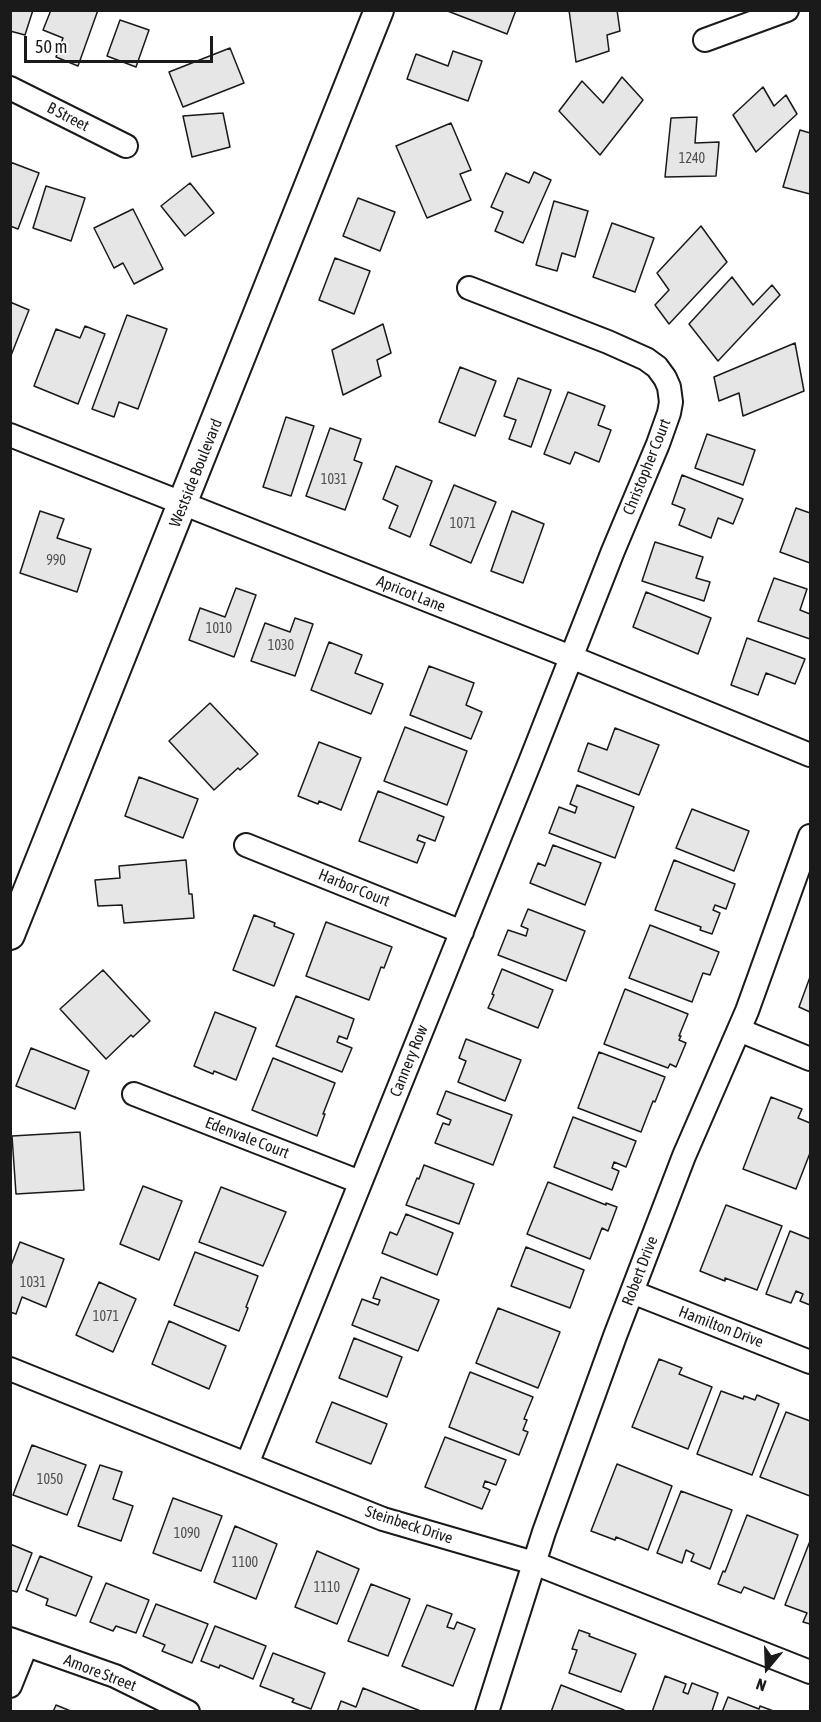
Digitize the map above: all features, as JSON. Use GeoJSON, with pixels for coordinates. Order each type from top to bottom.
{"type":"FeatureCollection","features":[{"type":"Feature","properties":{"kind":"street","name":"Westside Boulevard"},"geometry":{"type":"LineString","coordinates":[[10,935],[184,504],[379,10]]}},
{"type":"Feature","properties":{"kind":"street"},"geometry":{"type":"LineString","coordinates":[[705,40],[787,10]]}},
{"type":"Feature","properties":{"kind":"street","name":"B Street"},"geometry":{"type":"LineString","coordinates":[[10,88],[126,146]]}},
{"type":"Feature","properties":{"kind":"street","name":"Christopher Court"},"geometry":{"type":"LineString","coordinates":[[469,288],[646,359],[657,368],[669,387],[671,402],[669,413],[571,657]]}},
{"type":"Feature","properties":{"kind":"street","name":"Apricot Lane"},"geometry":{"type":"LineString","coordinates":[[10,435],[571,657],[810,755]]}},
{"type":"Feature","properties":{"kind":"street","name":"Cannery Row"},"geometry":{"type":"LineString","coordinates":[[247,1464],[571,657]]}},
{"type":"Feature","properties":{"kind":"street","name":"Robert Drive"},"geometry":{"type":"LineString","coordinates":[[487,1712],[534,1563],[632,1292],[684,1156],[747,1011],[810,836]]}},
{"type":"Feature","properties":{"kind":"street","name":"Harbor Court"},"geometry":{"type":"LineString","coordinates":[[246,845],[462,932]]}},
{"type":"Feature","properties":{"kind":"street"},"geometry":{"type":"LineString","coordinates":[[739,1030],[810,1059]]}},
{"type":"Feature","properties":{"kind":"street","name":"Edenvale Court"},"geometry":{"type":"LineString","coordinates":[[134,1094],[360,1182]]}},
{"type":"Feature","properties":{"kind":"street","name":"Hamilton Drive"},"geometry":{"type":"LineString","coordinates":[[632,1292],[810,1362]]}},
{"type":"Feature","properties":{"kind":"street","name":"Steinbeck Drive"},"geometry":{"type":"LineString","coordinates":[[10,1369],[383,1519],[534,1563],[810,1672]]}},
{"type":"Feature","properties":{"kind":"street"},"geometry":{"type":"LineString","coordinates":[[10,1686],[18,1642]]}},
{"type":"Feature","properties":{"kind":"street","name":"Amore Street"},"geometry":{"type":"LineString","coordinates":[[18,1642],[115,1676],[188,1712]]}},
{"type":"Feature","properties":{"kind":"building"},"geometry":{"type":"Polygon","coordinates":[[[10,10],[33,10],[25,35],[10,31],[10,10]]]}},
{"type":"Feature","properties":{"kind":"building"},"geometry":{"type":"Polygon","coordinates":[[[51,10],[98,10],[78,66],[56,57],[63,38],[43,30],[51,10]]]}},
{"type":"Feature","properties":{"kind":"building"},"geometry":{"type":"Polygon","coordinates":[[[445,10],[516,10],[507,34],[445,10]]]}},
{"type":"Feature","properties":{"kind":"building"},"geometry":{"type":"Polygon","coordinates":[[[569,10],[617,10],[620,31],[607,35],[609,51],[576,62],[569,10]]]}},
{"type":"Feature","properties":{"kind":"building"},"geometry":{"type":"Polygon","coordinates":[[[120,20],[149,30],[136,67],[107,56],[120,20]]]}},
{"type":"Feature","properties":{"kind":"building"},"geometry":{"type":"Polygon","coordinates":[[[230,48],[244,83],[183,107],[169,72],[230,48]]]}},
{"type":"Feature","properties":{"kind":"building"},"geometry":{"type":"Polygon","coordinates":[[[453,51],[482,61],[468,101],[407,79],[416,54],[448,66],[453,51]]]}},
{"type":"Feature","properties":{"kind":"building"},"geometry":{"type":"Polygon","coordinates":[[[622,77],[643,100],[600,155],[559,111],[582,81],[603,103],[622,77]]]}},
{"type":"Feature","properties":{"kind":"building"},"geometry":{"type":"Polygon","coordinates":[[[763,87],[774,106],[786,95],[797,114],[756,152],[733,115],[763,87]]]}},
{"type":"Feature","properties":{"kind":"building"},"geometry":{"type":"Polygon","coordinates":[[[223,113],[230,147],[192,157],[183,116],[223,113]]]}},
{"type":"Feature","properties":{"kind":"building"},"geometry":{"type":"Polygon","coordinates":[[[697,117],[695,143],[719,142],[716,176],[665,177],[671,118],[697,117]]]}},
{"type":"Feature","properties":{"kind":"building"},"geometry":{"type":"Polygon","coordinates":[[[451,123],[471,170],[460,174],[471,200],[427,218],[396,146],[451,123]]]}},
{"type":"Feature","properties":{"kind":"building"},"geometry":{"type":"Polygon","coordinates":[[[800,130],[810,133],[810,194],[783,187],[800,130]]]}},
{"type":"Feature","properties":{"kind":"building"},"geometry":{"type":"Polygon","coordinates":[[[10,162],[39,173],[18,229],[10,226],[10,162]]]}},
{"type":"Feature","properties":{"kind":"building"},"geometry":{"type":"Polygon","coordinates":[[[534,172],[551,180],[523,243],[495,231],[503,212],[491,207],[506,173],[529,183],[534,172]]]}},
{"type":"Feature","properties":{"kind":"building"},"geometry":{"type":"Polygon","coordinates":[[[190,183],[214,213],[185,236],[161,206],[190,183]]]}},
{"type":"Feature","properties":{"kind":"building"},"geometry":{"type":"Polygon","coordinates":[[[46,186],[85,198],[71,241],[33,228],[46,186]]]}},
{"type":"Feature","properties":{"kind":"building"},"geometry":{"type":"Polygon","coordinates":[[[358,198],[395,212],[380,251],[343,236],[358,198]]]}},
{"type":"Feature","properties":{"kind":"building"},"geometry":{"type":"Polygon","coordinates":[[[554,201],[588,211],[575,257],[562,253],[557,271],[536,265],[554,201]]]}},
{"type":"Feature","properties":{"kind":"building"},"geometry":{"type":"Polygon","coordinates":[[[133,209],[163,269],[134,284],[123,263],[114,268],[94,228],[133,209]]]}},
{"type":"Feature","properties":{"kind":"building"},"geometry":{"type":"Polygon","coordinates":[[[612,223],[654,238],[635,292],[593,277],[612,223]]]}},
{"type":"Feature","properties":{"kind":"building"},"geometry":{"type":"Polygon","coordinates":[[[701,226],[727,262],[669,324],[655,305],[669,290],[657,273],[701,226]]]}},
{"type":"Feature","properties":{"kind":"building"},"geometry":{"type":"Polygon","coordinates":[[[335,258],[370,271],[354,314],[319,300],[335,258]]]}},
{"type":"Feature","properties":{"kind":"building"},"geometry":{"type":"Polygon","coordinates":[[[732,277],[753,305],[772,285],[780,295],[718,361],[689,324],[732,277]]]}},
{"type":"Feature","properties":{"kind":"building"},"geometry":{"type":"Polygon","coordinates":[[[10,302],[29,310],[10,358],[10,302]]]}},
{"type":"Feature","properties":{"kind":"building"},"geometry":{"type":"Polygon","coordinates":[[[127,315],[167,329],[138,409],[119,402],[114,417],[92,409],[127,315]]]}},
{"type":"Feature","properties":{"kind":"building"},"geometry":{"type":"Polygon","coordinates":[[[383,324],[391,353],[377,360],[381,376],[343,395],[332,350],[383,324]]]}},
{"type":"Feature","properties":{"kind":"building"},"geometry":{"type":"Polygon","coordinates":[[[85,326],[105,334],[78,404],[34,386],[56,329],[80,338],[85,326]]]}},
{"type":"Feature","properties":{"kind":"building"},"geometry":{"type":"Polygon","coordinates":[[[795,343],[804,391],[743,416],[739,393],[719,401],[714,377],[795,343]]]}},
{"type":"Feature","properties":{"kind":"building"},"geometry":{"type":"Polygon","coordinates":[[[460,367],[496,381],[475,436],[439,422],[460,367]]]}},
{"type":"Feature","properties":{"kind":"building"},"geometry":{"type":"Polygon","coordinates":[[[518,378],[551,390],[531,447],[509,439],[516,420],[504,416],[518,378]]]}},
{"type":"Feature","properties":{"kind":"building"},"geometry":{"type":"Polygon","coordinates":[[[568,392],[605,406],[598,425],[611,430],[599,462],[575,452],[570,464],[544,454],[568,392]]]}},
{"type":"Feature","properties":{"kind":"building"},"geometry":{"type":"Polygon","coordinates":[[[286,417],[314,426],[291,496],[263,487],[286,417]]]}},
{"type":"Feature","properties":{"kind":"building"},"geometry":{"type":"Polygon","coordinates":[[[330,428],[361,439],[354,460],[362,463],[345,510],[306,496],[330,428]]]}},
{"type":"Feature","properties":{"kind":"building"},"geometry":{"type":"Polygon","coordinates":[[[707,434],[755,450],[743,485],[695,468],[707,434]]]}},
{"type":"Feature","properties":{"kind":"building"},"geometry":{"type":"Polygon","coordinates":[[[396,466],[432,481],[410,537],[389,528],[398,506],[383,499],[396,466]]]}},
{"type":"Feature","properties":{"kind":"building"},"geometry":{"type":"Polygon","coordinates":[[[682,475],[743,499],[733,524],[718,518],[711,538],[679,525],[685,509],[672,504],[682,475]]]}},
{"type":"Feature","properties":{"kind":"building"},"geometry":{"type":"Polygon","coordinates":[[[454,485],[496,502],[471,563],[430,545],[454,485]]]}},
{"type":"Feature","properties":{"kind":"building"},"geometry":{"type":"Polygon","coordinates":[[[796,508],[810,513],[810,563],[780,552],[796,508]]]}},
{"type":"Feature","properties":{"kind":"building"},"geometry":{"type":"Polygon","coordinates":[[[40,511],[64,519],[57,538],[91,549],[77,592],[20,573],[40,511]]]}},
{"type":"Feature","properties":{"kind":"building"},"geometry":{"type":"Polygon","coordinates":[[[512,511],[544,524],[523,583],[491,571],[512,511]]]}},
{"type":"Feature","properties":{"kind":"building"},"geometry":{"type":"Polygon","coordinates":[[[655,542],[703,557],[696,578],[710,582],[704,601],[642,581],[655,542]]]}},
{"type":"Feature","properties":{"kind":"building"},"geometry":{"type":"Polygon","coordinates":[[[774,578],[807,589],[800,610],[810,614],[810,639],[758,621],[774,578]]]}},
{"type":"Feature","properties":{"kind":"building"},"geometry":{"type":"Polygon","coordinates":[[[236,588],[256,595],[234,657],[189,640],[200,608],[225,617],[236,588]]]}},
{"type":"Feature","properties":{"kind":"building"},"geometry":{"type":"Polygon","coordinates":[[[646,592],[711,618],[698,654],[633,627],[646,592]]]}},
{"type":"Feature","properties":{"kind":"building"},"geometry":{"type":"Polygon","coordinates":[[[295,618],[313,624],[295,676],[251,661],[265,623],[290,632],[295,618]]]}},
{"type":"Feature","properties":{"kind":"building"},"geometry":{"type":"Polygon","coordinates":[[[747,638],[805,659],[795,684],[766,673],[758,695],[731,685],[747,638]]]}},
{"type":"Feature","properties":{"kind":"building"},"geometry":{"type":"Polygon","coordinates":[[[329,642],[362,655],[355,673],[383,684],[371,714],[311,690],[329,642]]]}},
{"type":"Feature","properties":{"kind":"building"},"geometry":{"type":"Polygon","coordinates":[[[429,666],[474,683],[466,705],[482,712],[471,739],[410,715],[429,666]]]}},
{"type":"Feature","properties":{"kind":"building"},"geometry":{"type":"Polygon","coordinates":[[[210,703],[258,754],[240,770],[238,768],[214,790],[169,741],[210,703]]]}},
{"type":"Feature","properties":{"kind":"building"},"geometry":{"type":"Polygon","coordinates":[[[405,727],[467,751],[447,805],[384,781],[405,727]]]}},
{"type":"Feature","properties":{"kind":"building"},"geometry":{"type":"Polygon","coordinates":[[[615,728],[659,745],[639,795],[578,771],[588,743],[607,750],[615,728]]]}},
{"type":"Feature","properties":{"kind":"building"},"geometry":{"type":"Polygon","coordinates":[[[319,742],[361,758],[341,810],[298,796],[319,742]]]}},
{"type":"Feature","properties":{"kind":"building"},"geometry":{"type":"Polygon","coordinates":[[[139,777],[198,799],[183,838],[125,816],[139,777]]]}},
{"type":"Feature","properties":{"kind":"building"},"geometry":{"type":"Polygon","coordinates":[[[577,785],[634,807],[615,858],[549,833],[559,807],[575,813],[577,807],[570,804],[577,785]]]}},
{"type":"Feature","properties":{"kind":"building"},"geometry":{"type":"Polygon","coordinates":[[[378,791],[444,817],[435,841],[419,835],[417,840],[425,843],[417,863],[359,841],[378,791]]]}},
{"type":"Feature","properties":{"kind":"building"},"geometry":{"type":"Polygon","coordinates":[[[692,809],[749,831],[734,871],[676,848],[692,809]]]}},
{"type":"Feature","properties":{"kind":"building"},"geometry":{"type":"Polygon","coordinates":[[[553,845],[601,863],[585,905],[530,883],[538,863],[545,866],[553,845]]]}},
{"type":"Feature","properties":{"kind":"building"},"geometry":{"type":"Polygon","coordinates":[[[186,860],[194,918],[124,923],[122,905],[98,906],[95,880],[120,878],[119,866],[186,860]]]}},
{"type":"Feature","properties":{"kind":"building"},"geometry":{"type":"Polygon","coordinates":[[[674,860],[735,884],[726,909],[715,905],[713,910],[720,913],[712,934],[700,930],[701,927],[655,910],[674,860]]]}},
{"type":"Feature","properties":{"kind":"building"},"geometry":{"type":"Polygon","coordinates":[[[528,909],[585,931],[566,981],[498,955],[508,930],[526,936],[528,929],[521,926],[528,909]]]}},
{"type":"Feature","properties":{"kind":"building"},"geometry":{"type":"Polygon","coordinates":[[[254,915],[294,934],[274,986],[233,970],[254,915]]]}},
{"type":"Feature","properties":{"kind":"building"},"geometry":{"type":"Polygon","coordinates":[[[326,922],[392,947],[384,968],[381,967],[369,1000],[306,976],[326,922]]]}},
{"type":"Feature","properties":{"kind":"building"},"geometry":{"type":"Polygon","coordinates":[[[650,925],[719,952],[710,975],[703,973],[692,1002],[629,978],[650,925]]]}},
{"type":"Feature","properties":{"kind":"building"},"geometry":{"type":"Polygon","coordinates":[[[502,969],[553,990],[538,1028],[488,1008],[502,969]]]}},
{"type":"Feature","properties":{"kind":"building"},"geometry":{"type":"Polygon","coordinates":[[[103,970],[150,1021],[133,1037],[131,1035],[106,1059],[60,1009],[103,970]]]}},
{"type":"Feature","properties":{"kind":"building"},"geometry":{"type":"Polygon","coordinates":[[[810,977],[810,1012],[799,1007],[810,977]]]}},
{"type":"Feature","properties":{"kind":"building"},"geometry":{"type":"Polygon","coordinates":[[[625,989],[688,1014],[679,1036],[681,1036],[679,1040],[686,1043],[676,1067],[670,1064],[668,1068],[604,1044],[625,989]]]}},
{"type":"Feature","properties":{"kind":"building"},"geometry":{"type":"Polygon","coordinates":[[[296,996],[354,1019],[347,1039],[339,1036],[337,1042],[352,1048],[342,1072],[276,1046],[296,996]]]}},
{"type":"Feature","properties":{"kind":"building"},"geometry":{"type":"Polygon","coordinates":[[[215,1012],[256,1028],[236,1080],[194,1066],[215,1012]]]}},
{"type":"Feature","properties":{"kind":"building"},"geometry":{"type":"Polygon","coordinates":[[[466,1039],[521,1060],[505,1101],[458,1082],[466,1061],[459,1058],[466,1039]]]}},
{"type":"Feature","properties":{"kind":"building"},"geometry":{"type":"Polygon","coordinates":[[[31,1048],[89,1071],[75,1109],[16,1086],[31,1048]]]}},
{"type":"Feature","properties":{"kind":"building"},"geometry":{"type":"Polygon","coordinates":[[[599,1052],[665,1077],[641,1132],[578,1108],[599,1052]]]}},
{"type":"Feature","properties":{"kind":"building"},"geometry":{"type":"Polygon","coordinates":[[[273,1058],[335,1083],[317,1136],[252,1110],[273,1058]]]}},
{"type":"Feature","properties":{"kind":"building"},"geometry":{"type":"Polygon","coordinates":[[[446,1091],[512,1115],[493,1165],[435,1143],[443,1123],[449,1125],[451,1120],[437,1114],[446,1091]]]}},
{"type":"Feature","properties":{"kind":"building"},"geometry":{"type":"Polygon","coordinates":[[[771,1097],[802,1109],[798,1118],[810,1123],[810,1153],[796,1189],[743,1169],[771,1097]]]}},
{"type":"Feature","properties":{"kind":"building"},"geometry":{"type":"Polygon","coordinates":[[[573,1117],[636,1141],[626,1167],[614,1162],[612,1168],[619,1171],[612,1190],[554,1167],[573,1117]]]}},
{"type":"Feature","properties":{"kind":"building"},"geometry":{"type":"Polygon","coordinates":[[[80,1132],[84,1190],[16,1194],[12,1136],[80,1132]]]}},
{"type":"Feature","properties":{"kind":"building"},"geometry":{"type":"Polygon","coordinates":[[[424,1165],[474,1184],[459,1224],[406,1205],[424,1165]]]}},
{"type":"Feature","properties":{"kind":"building"},"geometry":{"type":"Polygon","coordinates":[[[548,1182],[606,1205],[606,1203],[617,1207],[608,1231],[602,1228],[590,1259],[527,1234],[548,1182]]]}},
{"type":"Feature","properties":{"kind":"building"},"geometry":{"type":"Polygon","coordinates":[[[143,1186],[182,1201],[159,1260],[120,1244],[143,1186]]]}},
{"type":"Feature","properties":{"kind":"building"},"geometry":{"type":"Polygon","coordinates":[[[221,1187],[286,1212],[263,1266],[199,1242],[221,1187]]]}},
{"type":"Feature","properties":{"kind":"building"},"geometry":{"type":"Polygon","coordinates":[[[726,1205],[782,1226],[757,1290],[700,1271],[726,1205]]]}},
{"type":"Feature","properties":{"kind":"building"},"geometry":{"type":"Polygon","coordinates":[[[406,1214],[453,1233],[437,1275],[382,1253],[390,1232],[397,1235],[406,1214]]]}},
{"type":"Feature","properties":{"kind":"building"},"geometry":{"type":"Polygon","coordinates":[[[790,1231],[810,1239],[810,1305],[800,1301],[803,1294],[796,1291],[791,1303],[766,1294],[790,1231]]]}},
{"type":"Feature","properties":{"kind":"building"},"geometry":{"type":"Polygon","coordinates":[[[20,1242],[64,1259],[46,1307],[22,1297],[16,1314],[10,1312],[10,1268],[20,1242]]]}},
{"type":"Feature","properties":{"kind":"building"},"geometry":{"type":"Polygon","coordinates":[[[526,1247],[584,1270],[570,1308],[511,1286],[526,1247]]]}},
{"type":"Feature","properties":{"kind":"building"},"geometry":{"type":"Polygon","coordinates":[[[195,1252],[258,1276],[239,1331],[174,1305],[195,1252]]]}},
{"type":"Feature","properties":{"kind":"building"},"geometry":{"type":"Polygon","coordinates":[[[381,1277],[439,1300],[418,1351],[352,1325],[362,1299],[378,1305],[380,1300],[373,1298],[381,1277]]]}},
{"type":"Feature","properties":{"kind":"building"},"geometry":{"type":"Polygon","coordinates":[[[99,1282],[136,1299],[113,1352],[76,1335],[99,1282]]]}},
{"type":"Feature","properties":{"kind":"building"},"geometry":{"type":"Polygon","coordinates":[[[498,1308],[560,1332],[538,1388],[476,1363],[498,1308]]]}},
{"type":"Feature","properties":{"kind":"building"},"geometry":{"type":"Polygon","coordinates":[[[169,1321],[226,1346],[209,1389],[152,1364],[169,1321]]]}},
{"type":"Feature","properties":{"kind":"building"},"geometry":{"type":"Polygon","coordinates":[[[354,1338],[402,1357],[387,1397],[339,1378],[354,1338]]]}},
{"type":"Feature","properties":{"kind":"building"},"geometry":{"type":"Polygon","coordinates":[[[659,1359],[682,1368],[679,1374],[712,1387],[688,1449],[632,1427],[659,1359]]]}},
{"type":"Feature","properties":{"kind":"building"},"geometry":{"type":"Polygon","coordinates":[[[470,1372],[533,1397],[524,1419],[527,1420],[523,1430],[528,1432],[519,1455],[449,1427],[470,1372]]]}},
{"type":"Feature","properties":{"kind":"building"},"geometry":{"type":"Polygon","coordinates":[[[721,1391],[743,1399],[744,1396],[755,1400],[757,1395],[779,1404],[752,1475],[697,1454],[721,1391]]]}},
{"type":"Feature","properties":{"kind":"building"},"geometry":{"type":"Polygon","coordinates":[[[332,1402],[387,1424],[371,1464],[316,1442],[332,1402]]]}},
{"type":"Feature","properties":{"kind":"building"},"geometry":{"type":"Polygon","coordinates":[[[786,1412],[810,1421],[810,1496],[760,1477],[786,1412]]]}},
{"type":"Feature","properties":{"kind":"building"},"geometry":{"type":"Polygon","coordinates":[[[445,1437],[506,1460],[496,1485],[485,1481],[483,1487],[490,1490],[482,1509],[425,1487],[445,1437]]]}},
{"type":"Feature","properties":{"kind":"building"},"geometry":{"type":"Polygon","coordinates":[[[32,1445],[86,1465],[67,1515],[13,1495],[32,1445]]]}},
{"type":"Feature","properties":{"kind":"building"},"geometry":{"type":"Polygon","coordinates":[[[617,1464],[672,1486],[648,1550],[616,1537],[615,1540],[591,1531],[617,1464]]]}},
{"type":"Feature","properties":{"kind":"building"},"geometry":{"type":"Polygon","coordinates":[[[100,1465],[122,1472],[113,1499],[133,1506],[121,1541],[78,1526],[100,1465]]]}},
{"type":"Feature","properties":{"kind":"building"},"geometry":{"type":"Polygon","coordinates":[[[681,1491],[732,1510],[710,1569],[691,1561],[694,1554],[686,1550],[682,1563],[657,1553],[681,1491]]]}},
{"type":"Feature","properties":{"kind":"building"},"geometry":{"type":"Polygon","coordinates":[[[173,1498],[222,1516],[201,1571],[153,1553],[173,1498]]]}},
{"type":"Feature","properties":{"kind":"building"},"geometry":{"type":"Polygon","coordinates":[[[747,1515],[798,1535],[774,1599],[744,1587],[741,1593],[718,1584],[723,1571],[725,1572],[747,1515]]]}},
{"type":"Feature","properties":{"kind":"building"},"geometry":{"type":"Polygon","coordinates":[[[235,1526],[277,1544],[256,1599],[214,1582],[235,1526]]]}},
{"type":"Feature","properties":{"kind":"building"},"geometry":{"type":"Polygon","coordinates":[[[810,1541],[810,1624],[803,1622],[807,1613],[785,1605],[810,1541]]]}},
{"type":"Feature","properties":{"kind":"building"},"geometry":{"type":"Polygon","coordinates":[[[10,1544],[32,1553],[17,1592],[10,1590],[10,1544]]]}},
{"type":"Feature","properties":{"kind":"building"},"geometry":{"type":"Polygon","coordinates":[[[317,1551],[359,1569],[337,1624],[295,1607],[317,1551]]]}},
{"type":"Feature","properties":{"kind":"building"},"geometry":{"type":"Polygon","coordinates":[[[40,1556],[92,1577],[76,1616],[46,1605],[48,1599],[26,1590],[40,1556]]]}},
{"type":"Feature","properties":{"kind":"building"},"geometry":{"type":"Polygon","coordinates":[[[106,1583],[149,1600],[136,1633],[116,1626],[113,1631],[90,1622],[106,1583]]]}},
{"type":"Feature","properties":{"kind":"building"},"geometry":{"type":"Polygon","coordinates":[[[371,1584],[410,1599],[388,1656],[348,1641],[371,1584]]]}},
{"type":"Feature","properties":{"kind":"building"},"geometry":{"type":"Polygon","coordinates":[[[156,1604],[208,1624],[192,1663],[162,1651],[165,1645],[143,1636],[156,1604]]]}},
{"type":"Feature","properties":{"kind":"building"},"geometry":{"type":"Polygon","coordinates":[[[427,1605],[452,1614],[447,1627],[454,1629],[457,1622],[475,1629],[453,1686],[402,1666],[427,1605]]]}},
{"type":"Feature","properties":{"kind":"building"},"geometry":{"type":"Polygon","coordinates":[[[215,1626],[266,1646],[253,1679],[220,1665],[219,1668],[201,1661],[215,1626]]]}},
{"type":"Feature","properties":{"kind":"building"},"geometry":{"type":"Polygon","coordinates":[[[579,1630],[636,1654],[621,1692],[569,1673],[577,1650],[572,1649],[579,1630]]]}},
{"type":"Feature","properties":{"kind":"building"},"geometry":{"type":"Polygon","coordinates":[[[273,1653],[325,1673],[311,1709],[292,1702],[294,1699],[260,1686],[273,1653]]]}},
{"type":"Feature","properties":{"kind":"building"},"geometry":{"type":"Polygon","coordinates":[[[665,1676],[686,1684],[683,1692],[688,1694],[692,1683],[718,1693],[712,1711],[652,1712],[665,1676]]]}},
{"type":"Feature","properties":{"kind":"building"},"geometry":{"type":"Polygon","coordinates":[[[561,1685],[624,1710],[623,1712],[551,1712],[561,1685]]]}},
{"type":"Feature","properties":{"kind":"building"},"geometry":{"type":"Polygon","coordinates":[[[363,1688],[423,1712],[337,1712],[341,1701],[356,1707],[363,1688]]]}},
{"type":"Feature","properties":{"kind":"building"},"geometry":{"type":"Polygon","coordinates":[[[728,1697],[759,1709],[760,1706],[776,1712],[722,1712],[728,1697]]]}},
{"type":"Feature","properties":{"kind":"building"},"geometry":{"type":"Polygon","coordinates":[[[56,1705],[73,1712],[53,1712],[56,1705]]]}}]}
